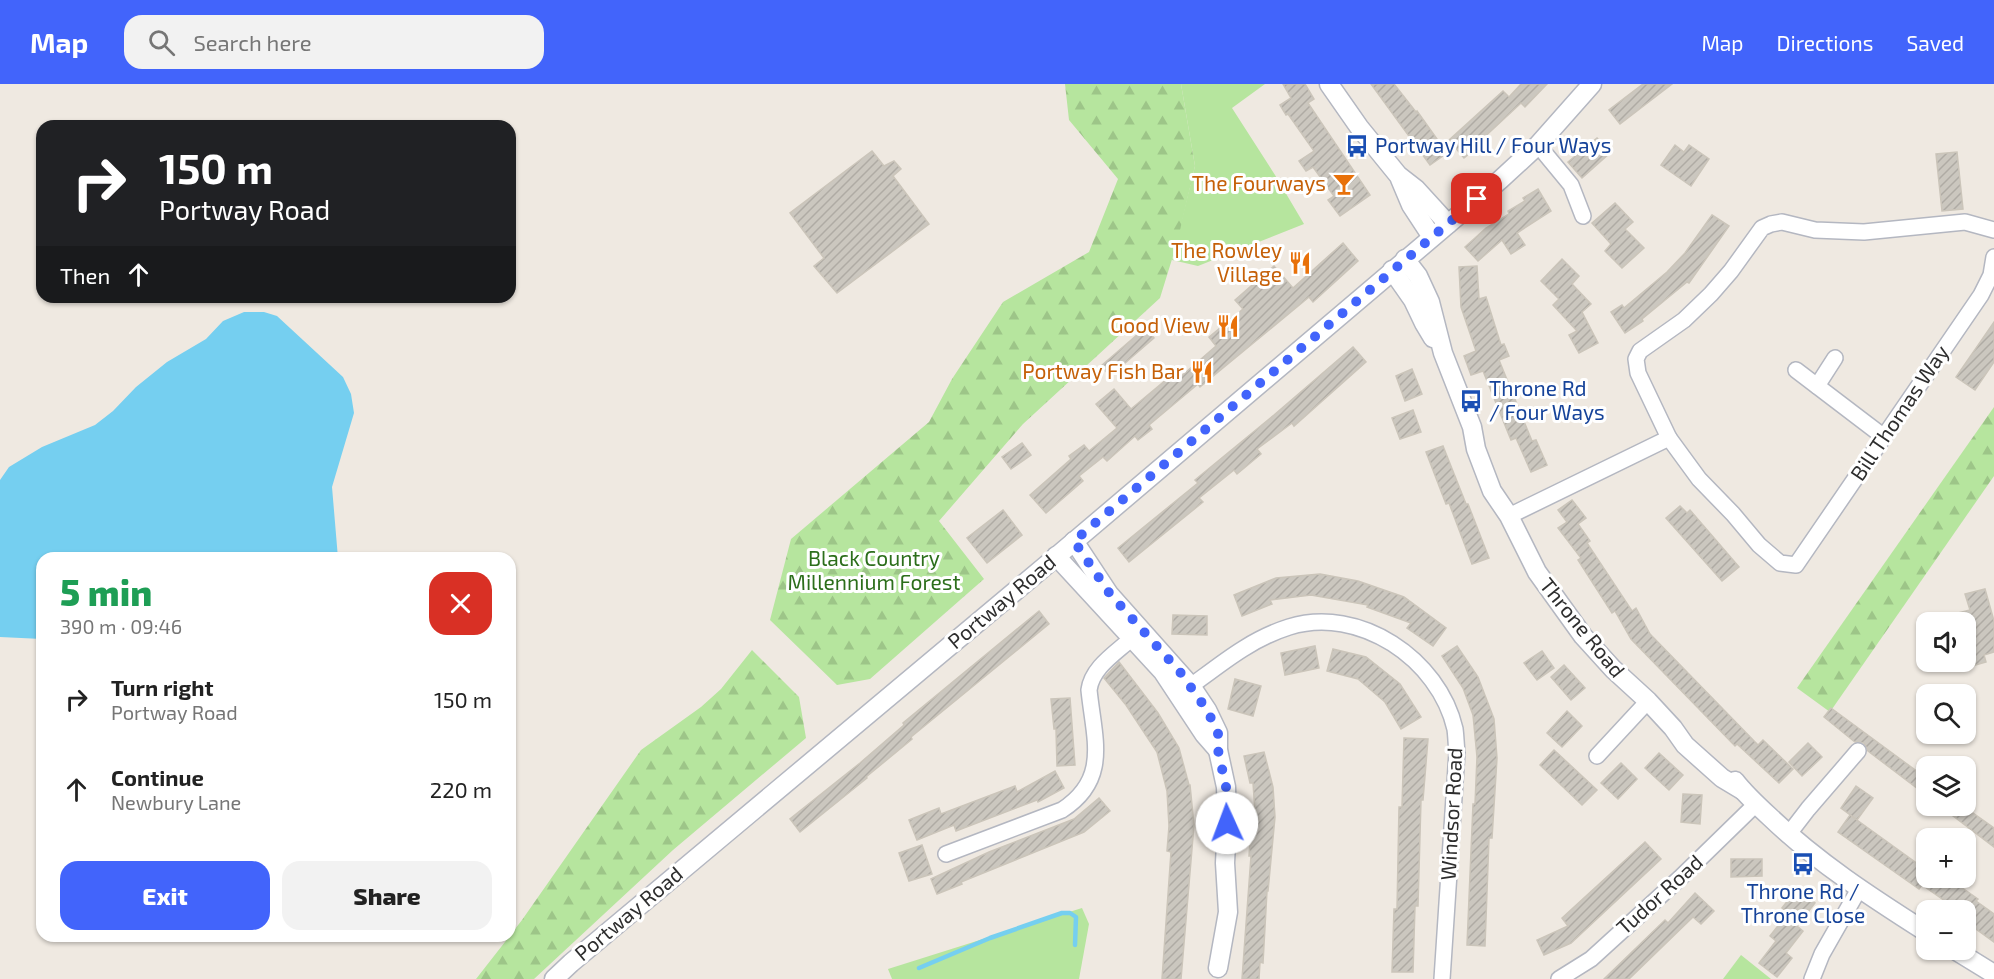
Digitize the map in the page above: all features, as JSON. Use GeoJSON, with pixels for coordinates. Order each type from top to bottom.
{"type":"FeatureCollection","features":[{"type":"Feature","properties":{"kind":"street"},"geometry":{"type":"LineString","coordinates":[[1329,84],[1359,127],[1398,175],[1416,189],[1448,224]]}},
{"type":"Feature","properties":{"kind":"street","name":"Portway Road"},"geometry":{"type":"LineString","coordinates":[[554,979],[747,813],[1074,541],[1448,224],[1538,145],[1592,84]]}},
{"type":"Feature","properties":{"kind":"street"},"geometry":{"type":"LineString","coordinates":[[1538,145],[1571,185],[1583,216]]}},
{"type":"Feature","properties":{"kind":"street"},"geometry":{"type":"LineString","coordinates":[[1398,175],[1411,205],[1432,237]]}},
{"type":"Feature","properties":{"kind":"street"},"geometry":{"type":"LineString","coordinates":[[1509,516],[1669,438],[1638,373],[1636,359],[1640,351],[1684,320],[1711,294],[1762,228],[1782,222],[1815,230],[1864,232],[1965,222],[1994,230]]}},
{"type":"Feature","properties":{"kind":"street","name":"Bill Thomas Way"},"geometry":{"type":"LineString","coordinates":[[1669,438],[1699,480],[1733,514],[1758,545],[1780,563],[1796,565],[1981,296],[1991,274],[1994,257]]}},
{"type":"Feature","properties":{"kind":"street","name":"Throne Road"},"geometry":{"type":"LineString","coordinates":[[1399,265],[1424,323],[1443,353],[1472,427],[1476,449],[1492,491],[1509,516],[1537,572],[1567,615],[1613,669],[1673,728],[1694,739],[1788,835],[1859,889],[1916,926]]}},
{"type":"Feature","properties":{"kind":"street"},"geometry":{"type":"LineString","coordinates":[[1817,386],[1835,358]]}},
{"type":"Feature","properties":{"kind":"street"},"geometry":{"type":"LineString","coordinates":[[1796,370],[1884,438]]}},
{"type":"Feature","properties":{"kind":"street"},"geometry":{"type":"LineString","coordinates":[[1074,541],[1137,634]]}},
{"type":"Feature","properties":{"kind":"street"},"geometry":{"type":"LineString","coordinates":[[1056,556],[1137,634],[1185,690],[1207,710],[1218,733],[1218,750],[1226,787],[1225,863],[1228,912],[1218,974]]}},
{"type":"Feature","properties":{"kind":"street","name":"Windsor Road"},"geometry":{"type":"LineString","coordinates":[[1185,690],[1250,643],[1290,626],[1311,622],[1357,627],[1380,636],[1419,663],[1448,708],[1455,729],[1457,752],[1447,979]]}},
{"type":"Feature","properties":{"kind":"street"},"geometry":{"type":"LineString","coordinates":[[946,854],[1062,810],[1077,801],[1094,773],[1096,758],[1090,680],[1095,672],[1137,634]]}},
{"type":"Feature","properties":{"kind":"street"},"geometry":{"type":"LineString","coordinates":[[1597,756],[1648,701]]}},
{"type":"Feature","properties":{"kind":"street"},"geometry":{"type":"LineString","coordinates":[[1788,835],[1858,751]]}},
{"type":"Feature","properties":{"kind":"street","name":"Tudor Road"},"geometry":{"type":"LineString","coordinates":[[1559,979],[1591,958],[1680,879],[1756,804]]}},
{"type":"Feature","properties":{"kind":"street"},"geometry":{"type":"LineString","coordinates":[[1812,979],[1822,954],[1859,889]]}},
{"type":"Feature","properties":{"kind":"street"},"geometry":{"type":"LineString","coordinates":[[1971,960],[1994,974]]}},
{"type":"Feature","properties":{"kind":"green space","name":"Black Country Millennium Forest"},"geometry":{"type":"Polygon","coordinates":[[[1065,84],[1181,84],[1195,166],[1177,243],[1160,298],[1023,424],[939,521],[984,579],[870,679],[837,685],[770,620],[791,539],[929,422],[952,379],[1003,302],[1089,252],[1118,179],[1069,120],[1065,84]]]}},
{"type":"Feature","properties":{"kind":"green space"},"geometry":{"type":"Polygon","coordinates":[[[1181,84],[1265,84],[1232,108],[1304,224],[1198,266],[1172,260],[1195,166],[1181,84]]]}},
{"type":"Feature","properties":{"kind":"green space"},"geometry":{"type":"Polygon","coordinates":[[[1994,407],[1994,476],[1830,712],[1797,688],[1994,407]]]}},
{"type":"Feature","properties":{"kind":"green space"},"geometry":{"type":"Polygon","coordinates":[[[752,650],[799,697],[806,738],[673,850],[534,979],[476,979],[505,942],[516,942],[516,928],[641,750],[701,707],[721,689],[752,650]]]}},
{"type":"Feature","properties":{"kind":"green space"},"geometry":{"type":"Polygon","coordinates":[[[1082,908],[1089,924],[1079,979],[892,979],[888,969],[1082,908]]]}},
{"type":"Feature","properties":{"kind":"green space"},"geometry":{"type":"Polygon","coordinates":[[[1741,955],[1771,979],[1723,979],[1741,955]]]}},
{"type":"Feature","properties":{"kind":"water"},"geometry":{"type":"Polygon","coordinates":[[[244,312],[264,312],[277,316],[343,377],[351,394],[354,413],[332,487],[337,552],[36,552],[36,639],[0,637],[0,480],[9,467],[42,447],[95,425],[113,411],[136,387],[167,362],[206,339],[223,321],[244,312]]]}},
{"type":"Feature","properties":{"kind":"building"},"geometry":{"type":"Polygon","coordinates":[[[1283,84],[1305,84],[1314,99],[1308,103],[1370,195],[1340,216],[1328,200],[1334,196],[1313,167],[1306,171],[1299,161],[1314,151],[1280,105],[1291,98],[1283,84]]]}},
{"type":"Feature","properties":{"kind":"building"},"geometry":{"type":"Polygon","coordinates":[[[1371,84],[1394,84],[1447,153],[1430,165],[1371,84]]]}},
{"type":"Feature","properties":{"kind":"building"},"geometry":{"type":"Polygon","coordinates":[[[1521,84],[1547,84],[1525,107],[1521,103],[1464,158],[1449,140],[1503,91],[1509,97],[1521,84]]]}},
{"type":"Feature","properties":{"kind":"building"},"geometry":{"type":"Polygon","coordinates":[[[1643,84],[1672,84],[1620,124],[1609,110],[1643,84]]]}},
{"type":"Feature","properties":{"kind":"building"},"geometry":{"type":"Polygon","coordinates":[[[1597,138],[1610,153],[1582,178],[1568,162],[1597,138]]]}},
{"type":"Feature","properties":{"kind":"building"},"geometry":{"type":"Polygon","coordinates":[[[1675,145],[1684,152],[1689,145],[1709,159],[1691,186],[1661,165],[1675,145]]]}},
{"type":"Feature","properties":{"kind":"building"},"geometry":{"type":"Polygon","coordinates":[[[872,151],[884,166],[894,161],[901,169],[893,176],[929,224],[837,293],[814,266],[824,258],[790,213],[872,151]]]}},
{"type":"Feature","properties":{"kind":"building"},"geometry":{"type":"Polygon","coordinates":[[[1957,152],[1963,209],[1942,211],[1936,154],[1957,152]]]}},
{"type":"Feature","properties":{"kind":"building"},"geometry":{"type":"Polygon","coordinates":[[[1538,189],[1551,211],[1517,233],[1525,245],[1511,254],[1502,240],[1478,261],[1465,247],[1486,228],[1509,214],[1508,211],[1525,201],[1523,198],[1538,189]]]}},
{"type":"Feature","properties":{"kind":"building"},"geometry":{"type":"Polygon","coordinates":[[[1615,203],[1633,222],[1625,229],[1644,248],[1622,268],[1605,251],[1611,244],[1592,223],[1615,203]]]}},
{"type":"Feature","properties":{"kind":"building"},"geometry":{"type":"Polygon","coordinates":[[[1712,215],[1729,226],[1689,283],[1687,282],[1642,319],[1643,321],[1625,333],[1611,312],[1622,305],[1624,308],[1667,272],[1685,253],[1712,215]]]}},
{"type":"Feature","properties":{"kind":"building"},"geometry":{"type":"Polygon","coordinates":[[[1343,243],[1358,261],[1313,302],[1309,297],[1200,387],[1198,384],[1149,425],[1152,429],[1138,440],[1135,436],[1107,461],[1103,457],[1079,476],[1083,481],[1046,513],[1030,495],[1071,459],[1069,456],[1084,445],[1089,451],[1117,428],[1096,404],[1114,389],[1131,409],[1173,374],[1178,379],[1216,346],[1209,337],[1243,309],[1235,300],[1274,266],[1293,288],[1343,243]]]}},
{"type":"Feature","properties":{"kind":"building"},"geometry":{"type":"Polygon","coordinates":[[[1562,259],[1579,276],[1572,284],[1591,304],[1582,312],[1598,343],[1579,353],[1569,335],[1577,331],[1553,305],[1559,299],[1541,281],[1562,259]]]}},
{"type":"Feature","properties":{"kind":"building"},"geometry":{"type":"Polygon","coordinates":[[[1477,266],[1479,299],[1486,297],[1501,345],[1504,344],[1509,356],[1499,360],[1532,441],[1536,440],[1547,465],[1531,472],[1516,438],[1511,440],[1483,371],[1471,375],[1464,356],[1476,351],[1461,307],[1459,267],[1477,266]]]}},
{"type":"Feature","properties":{"kind":"building"},"geometry":{"type":"Polygon","coordinates":[[[1994,322],[1994,362],[1975,390],[1956,377],[1994,322]]]}},
{"type":"Feature","properties":{"kind":"building"},"geometry":{"type":"Polygon","coordinates":[[[1145,328],[1154,338],[1110,376],[1101,366],[1145,328]]]}},
{"type":"Feature","properties":{"kind":"building"},"geometry":{"type":"Polygon","coordinates":[[[1353,347],[1366,362],[1294,426],[1292,423],[1257,449],[1261,454],[1237,474],[1234,470],[1199,498],[1203,502],[1129,562],[1118,548],[1198,483],[1195,480],[1353,347]]]}},
{"type":"Feature","properties":{"kind":"building"},"geometry":{"type":"Polygon","coordinates":[[[1412,369],[1422,394],[1405,401],[1396,376],[1412,369]]]}},
{"type":"Feature","properties":{"kind":"building"},"geometry":{"type":"Polygon","coordinates":[[[1413,410],[1421,432],[1400,439],[1392,418],[1413,410]]]}},
{"type":"Feature","properties":{"kind":"building"},"geometry":{"type":"Polygon","coordinates":[[[1022,443],[1031,455],[1011,469],[1002,457],[1022,443]]]}},
{"type":"Feature","properties":{"kind":"building"},"geometry":{"type":"Polygon","coordinates":[[[1443,446],[1489,558],[1472,564],[1449,503],[1446,504],[1426,452],[1443,446]]]}},
{"type":"Feature","properties":{"kind":"building"},"geometry":{"type":"Polygon","coordinates":[[[1572,500],[1586,518],[1578,524],[1590,541],[1587,543],[1632,611],[1636,608],[1650,634],[1758,745],[1763,740],[1793,769],[1779,783],[1737,744],[1735,746],[1631,639],[1615,611],[1612,613],[1578,560],[1581,558],[1558,528],[1567,522],[1558,510],[1572,500]]]}},
{"type":"Feature","properties":{"kind":"building"},"geometry":{"type":"Polygon","coordinates":[[[1680,506],[1687,513],[1690,510],[1739,567],[1722,581],[1666,518],[1680,506]]]}},
{"type":"Feature","properties":{"kind":"building"},"geometry":{"type":"Polygon","coordinates":[[[1003,510],[1022,535],[987,563],[967,538],[1003,510]]]}},
{"type":"Feature","properties":{"kind":"building"},"geometry":{"type":"Polygon","coordinates":[[[1320,574],[1358,581],[1404,597],[1446,628],[1433,646],[1407,628],[1411,623],[1367,607],[1368,605],[1311,595],[1270,600],[1272,604],[1242,616],[1234,595],[1276,578],[1320,574]]]}},
{"type":"Feature","properties":{"kind":"building"},"geometry":{"type":"Polygon","coordinates":[[[1985,589],[1994,621],[1994,652],[1984,655],[1986,662],[1976,665],[1976,612],[1962,612],[1970,610],[1965,594],[1985,589]]]}},
{"type":"Feature","properties":{"kind":"building"},"geometry":{"type":"Polygon","coordinates":[[[1039,611],[1049,624],[800,832],[790,819],[860,763],[904,725],[903,723],[1039,611]]]}},
{"type":"Feature","properties":{"kind":"building"},"geometry":{"type":"Polygon","coordinates":[[[1173,615],[1207,616],[1207,635],[1172,634],[1173,615]]]}},
{"type":"Feature","properties":{"kind":"building"},"geometry":{"type":"Polygon","coordinates":[[[1315,646],[1319,668],[1285,675],[1281,653],[1315,646]]]}},
{"type":"Feature","properties":{"kind":"building"},"geometry":{"type":"Polygon","coordinates":[[[1457,646],[1478,677],[1494,719],[1497,758],[1492,838],[1489,838],[1485,946],[1467,945],[1477,757],[1473,715],[1463,688],[1442,656],[1457,646]]]}},
{"type":"Feature","properties":{"kind":"building"},"geometry":{"type":"Polygon","coordinates":[[[1333,649],[1366,657],[1400,684],[1421,717],[1401,729],[1385,702],[1358,679],[1327,671],[1333,649]]]}},
{"type":"Feature","properties":{"kind":"building"},"geometry":{"type":"Polygon","coordinates":[[[1542,651],[1554,668],[1537,680],[1524,663],[1542,651]]]}},
{"type":"Feature","properties":{"kind":"building"},"geometry":{"type":"Polygon","coordinates":[[[1119,662],[1158,713],[1179,748],[1190,785],[1194,825],[1181,979],[1162,979],[1171,852],[1167,851],[1169,826],[1167,791],[1157,752],[1126,705],[1104,678],[1119,662]]]}},
{"type":"Feature","properties":{"kind":"building"},"geometry":{"type":"Polygon","coordinates":[[[1564,665],[1585,688],[1571,700],[1551,677],[1564,665]]]}},
{"type":"Feature","properties":{"kind":"building"},"geometry":{"type":"Polygon","coordinates":[[[1235,679],[1261,686],[1253,716],[1228,709],[1235,679]]]}},
{"type":"Feature","properties":{"kind":"building"},"geometry":{"type":"Polygon","coordinates":[[[1070,698],[1075,765],[1057,766],[1056,729],[1054,729],[1051,699],[1070,698]]]}},
{"type":"Feature","properties":{"kind":"building"},"geometry":{"type":"Polygon","coordinates":[[[1831,708],[1916,771],[1916,787],[1868,751],[1864,743],[1855,742],[1824,717],[1831,708]]]}},
{"type":"Feature","properties":{"kind":"building"},"geometry":{"type":"Polygon","coordinates":[[[1567,711],[1582,726],[1562,747],[1547,733],[1567,711]]]}},
{"type":"Feature","properties":{"kind":"building"},"geometry":{"type":"Polygon","coordinates":[[[1404,738],[1428,739],[1423,800],[1421,800],[1418,906],[1415,906],[1413,972],[1392,972],[1394,909],[1397,909],[1399,807],[1402,807],[1404,738]]]}},
{"type":"Feature","properties":{"kind":"building"},"geometry":{"type":"Polygon","coordinates":[[[1808,743],[1822,757],[1802,776],[1789,762],[1808,743]]]}},
{"type":"Feature","properties":{"kind":"building"},"geometry":{"type":"Polygon","coordinates":[[[1554,750],[1597,790],[1582,805],[1540,765],[1554,750]]]}},
{"type":"Feature","properties":{"kind":"building"},"geometry":{"type":"Polygon","coordinates":[[[1264,752],[1273,787],[1275,817],[1267,891],[1263,963],[1260,962],[1259,979],[1242,979],[1251,826],[1256,826],[1253,783],[1250,783],[1244,756],[1264,752]]]}},
{"type":"Feature","properties":{"kind":"building"},"geometry":{"type":"Polygon","coordinates":[[[1659,753],[1683,775],[1669,790],[1645,768],[1659,753]]]}},
{"type":"Feature","properties":{"kind":"building"},"geometry":{"type":"Polygon","coordinates":[[[1621,763],[1637,779],[1618,799],[1601,783],[1621,763]]]}},
{"type":"Feature","properties":{"kind":"building"},"geometry":{"type":"Polygon","coordinates":[[[1055,771],[1064,788],[1038,802],[1037,800],[956,831],[954,825],[917,840],[909,820],[939,808],[941,814],[1015,786],[1017,792],[1055,771]]]}},
{"type":"Feature","properties":{"kind":"building"},"geometry":{"type":"Polygon","coordinates":[[[1856,786],[1873,798],[1857,820],[1841,808],[1856,786]]]}},
{"type":"Feature","properties":{"kind":"building"},"geometry":{"type":"Polygon","coordinates":[[[1683,794],[1702,795],[1700,824],[1681,822],[1683,794]]]}},
{"type":"Feature","properties":{"kind":"building"},"geometry":{"type":"Polygon","coordinates":[[[1099,798],[1110,811],[1084,832],[937,894],[931,879],[989,852],[1074,819],[1099,798]]]}},
{"type":"Feature","properties":{"kind":"building"},"geometry":{"type":"Polygon","coordinates":[[[1850,815],[1916,863],[1916,887],[1838,832],[1850,815]]]}},
{"type":"Feature","properties":{"kind":"building"},"geometry":{"type":"Polygon","coordinates":[[[1976,815],[1994,828],[1994,847],[1976,833],[1976,828],[1969,828],[1953,816],[1976,815]]]}},
{"type":"Feature","properties":{"kind":"building"},"geometry":{"type":"Polygon","coordinates":[[[1645,842],[1661,859],[1571,943],[1544,955],[1537,940],[1568,926],[1562,918],[1645,842]]]}},
{"type":"Feature","properties":{"kind":"building"},"geometry":{"type":"Polygon","coordinates":[[[922,845],[932,874],[909,881],[899,853],[922,845]]]}},
{"type":"Feature","properties":{"kind":"building"},"geometry":{"type":"Polygon","coordinates":[[[1731,859],[1762,859],[1762,876],[1731,877],[1731,859]]]}},
{"type":"Feature","properties":{"kind":"building"},"geometry":{"type":"Polygon","coordinates":[[[1926,888],[1962,888],[1978,899],[1976,901],[1944,900],[1926,888]]]}},
{"type":"Feature","properties":{"kind":"building"},"geometry":{"type":"Polygon","coordinates":[[[1797,889],[1815,903],[1797,926],[1803,931],[1786,953],[1792,958],[1777,977],[1759,963],[1776,941],[1770,936],[1788,913],[1782,908],[1797,889]]]}},
{"type":"Feature","properties":{"kind":"building"},"geometry":{"type":"Polygon","coordinates":[[[1695,893],[1714,911],[1701,924],[1693,917],[1629,979],[1604,979],[1665,920],[1668,923],[1695,893]]]}},
{"type":"Feature","properties":{"kind":"building"},"geometry":{"type":"Polygon","coordinates":[[[1976,901],[1994,914],[1994,942],[1976,929],[1976,901]]]}},
{"type":"Feature","properties":{"kind":"waterway"},"geometry":{"type":"LineString","coordinates":[[919,968],[990,938],[1062,913],[1070,913],[1076,917],[1075,945]]}},
{"type":"Feature","properties":{"kind":"place","name":"Portway Hill / Four Ways"},"geometry":{"type":"Point","coordinates":[1357,146]}},
{"type":"Feature","properties":{"kind":"place","name":"The Fourways"},"geometry":{"type":"Point","coordinates":[1344,184]}},
{"type":"Feature","properties":{"kind":"place","name":"The Rowley Village"},"geometry":{"type":"Point","coordinates":[1300,263]}},
{"type":"Feature","properties":{"kind":"place","name":"Good View"},"geometry":{"type":"Point","coordinates":[1228,326]}},
{"type":"Feature","properties":{"kind":"place","name":"Portway Fish Bar"},"geometry":{"type":"Point","coordinates":[1202,372]}},
{"type":"Feature","properties":{"kind":"place","name":"Throne Rd / Four Ways"},"geometry":{"type":"Point","coordinates":[1471,401]}},
{"type":"Feature","properties":{"kind":"place","name":"Throne Rd / Throne Close"},"geometry":{"type":"Point","coordinates":[1803,864]}},
{"type":"Feature","properties":{"kind":"route"},"geometry":{"type":"LineString","coordinates":[[1227,823],[1226,787],[1218,750],[1218,733],[1207,710],[1180,672],[1110,594],[1074,541],[1477,199]]}}]}
